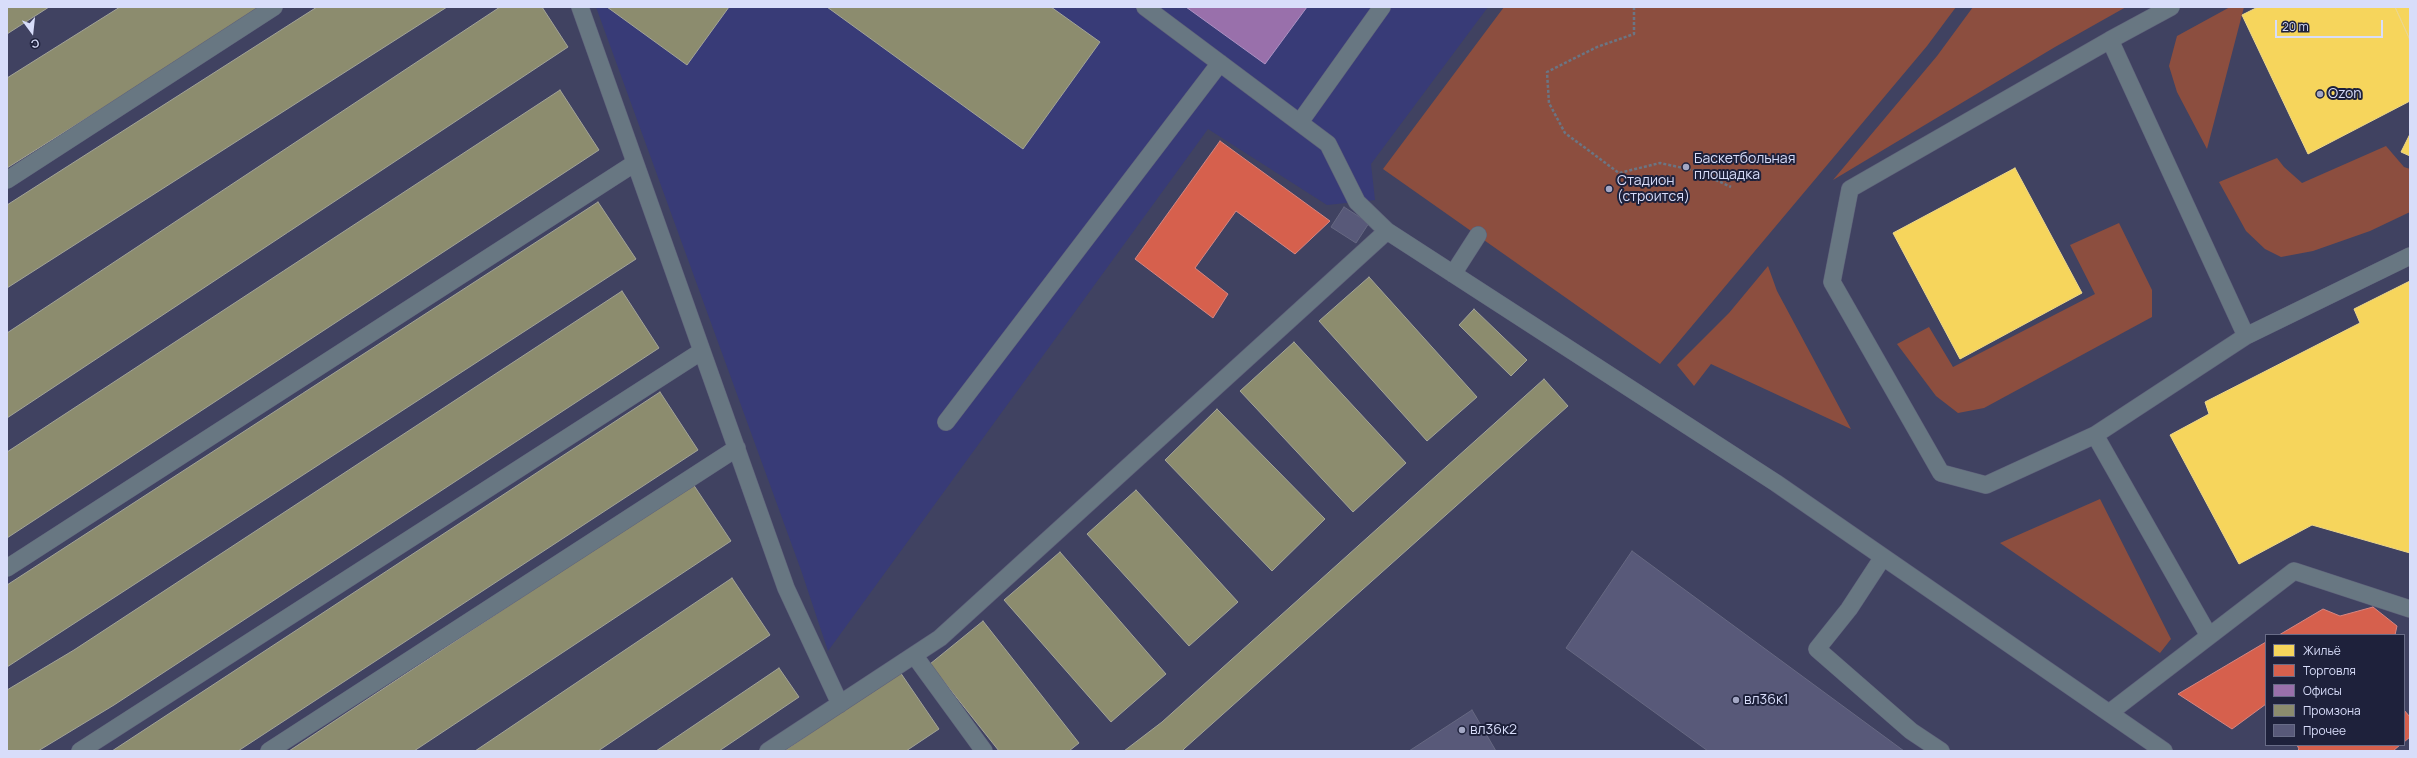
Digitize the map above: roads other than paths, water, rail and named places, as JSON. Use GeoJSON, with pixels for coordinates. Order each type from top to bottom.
{"type":"FeatureCollection","features":[{"type":"Feature","properties":{"kind":"lane"},"geometry":{"type":"LineString","coordinates":[[7,180],[274,7]]}},
{"type":"Feature","properties":{"kind":"lane"},"geometry":{"type":"LineString","coordinates":[[580,7],[786,588],[840,704]]}},
{"type":"Feature","properties":{"kind":"lane"},"geometry":{"type":"LineString","coordinates":[[1145,7],[1328,144],[1357,202],[1388,231],[1776,483],[2164,751]]}},
{"type":"Feature","properties":{"kind":"lane"},"geometry":{"type":"LineString","coordinates":[[1300,122],[1382,7]]}},
{"type":"Feature","properties":{"kind":"lane"},"geometry":{"type":"LineString","coordinates":[[2171,7],[2110,40],[1850,189],[1832,282],[1941,473],[1986,485],[2095,435],[2246,336],[2410,256]]}},
{"type":"Feature","properties":{"kind":"lane"},"geometry":{"type":"LineString","coordinates":[[2110,40],[2246,336]]}},
{"type":"Feature","properties":{"kind":"lane"},"geometry":{"type":"LineString","coordinates":[[946,422],[1220,63]]}},
{"type":"Feature","properties":{"kind":"lane"},"geometry":{"type":"LineString","coordinates":[[7,568],[636,163]]}},
{"type":"Feature","properties":{"kind":"lane"},"geometry":{"type":"LineString","coordinates":[[768,751],[940,638],[1388,231]]}},
{"type":"Feature","properties":{"kind":"lane"},"geometry":{"type":"LineString","coordinates":[[1453,274],[1478,235]]}},
{"type":"Feature","properties":{"kind":"lane"},"geometry":{"type":"LineString","coordinates":[[80,751],[702,350]]}},
{"type":"Feature","properties":{"kind":"lane"},"geometry":{"type":"LineString","coordinates":[[2095,435],[2209,636]]}},
{"type":"Feature","properties":{"kind":"lane"},"geometry":{"type":"LineString","coordinates":[[269,751],[737,448]]}},
{"type":"Feature","properties":{"kind":"lane"},"geometry":{"type":"LineString","coordinates":[[1883,557],[1849,610],[1817,648],[1911,730],[1941,751]]}},
{"type":"Feature","properties":{"kind":"lane"},"geometry":{"type":"LineString","coordinates":[[2109,713],[2294,571],[2410,609]]}},
{"type":"Feature","properties":{"kind":"lane"},"geometry":{"type":"LineString","coordinates":[[914,655],[984,751]]}},
{"type":"Feature","properties":{"kind":"place","name":"Ozon"},"geometry":{"type":"Point","coordinates":[2320,94]}},
{"type":"Feature","properties":{"kind":"place","name":"Баскетбольная площадка"},"geometry":{"type":"Point","coordinates":[1686,167]}},
{"type":"Feature","properties":{"kind":"place","name":"Стадион (строится)"},"geometry":{"type":"Point","coordinates":[1609,189]}},
{"type":"Feature","properties":{"kind":"place","name":"вл36к1"},"geometry":{"type":"Point","coordinates":[1736,700]}},
{"type":"Feature","properties":{"kind":"place","name":"вл36к2"},"geometry":{"type":"Point","coordinates":[1462,730]}}]}
